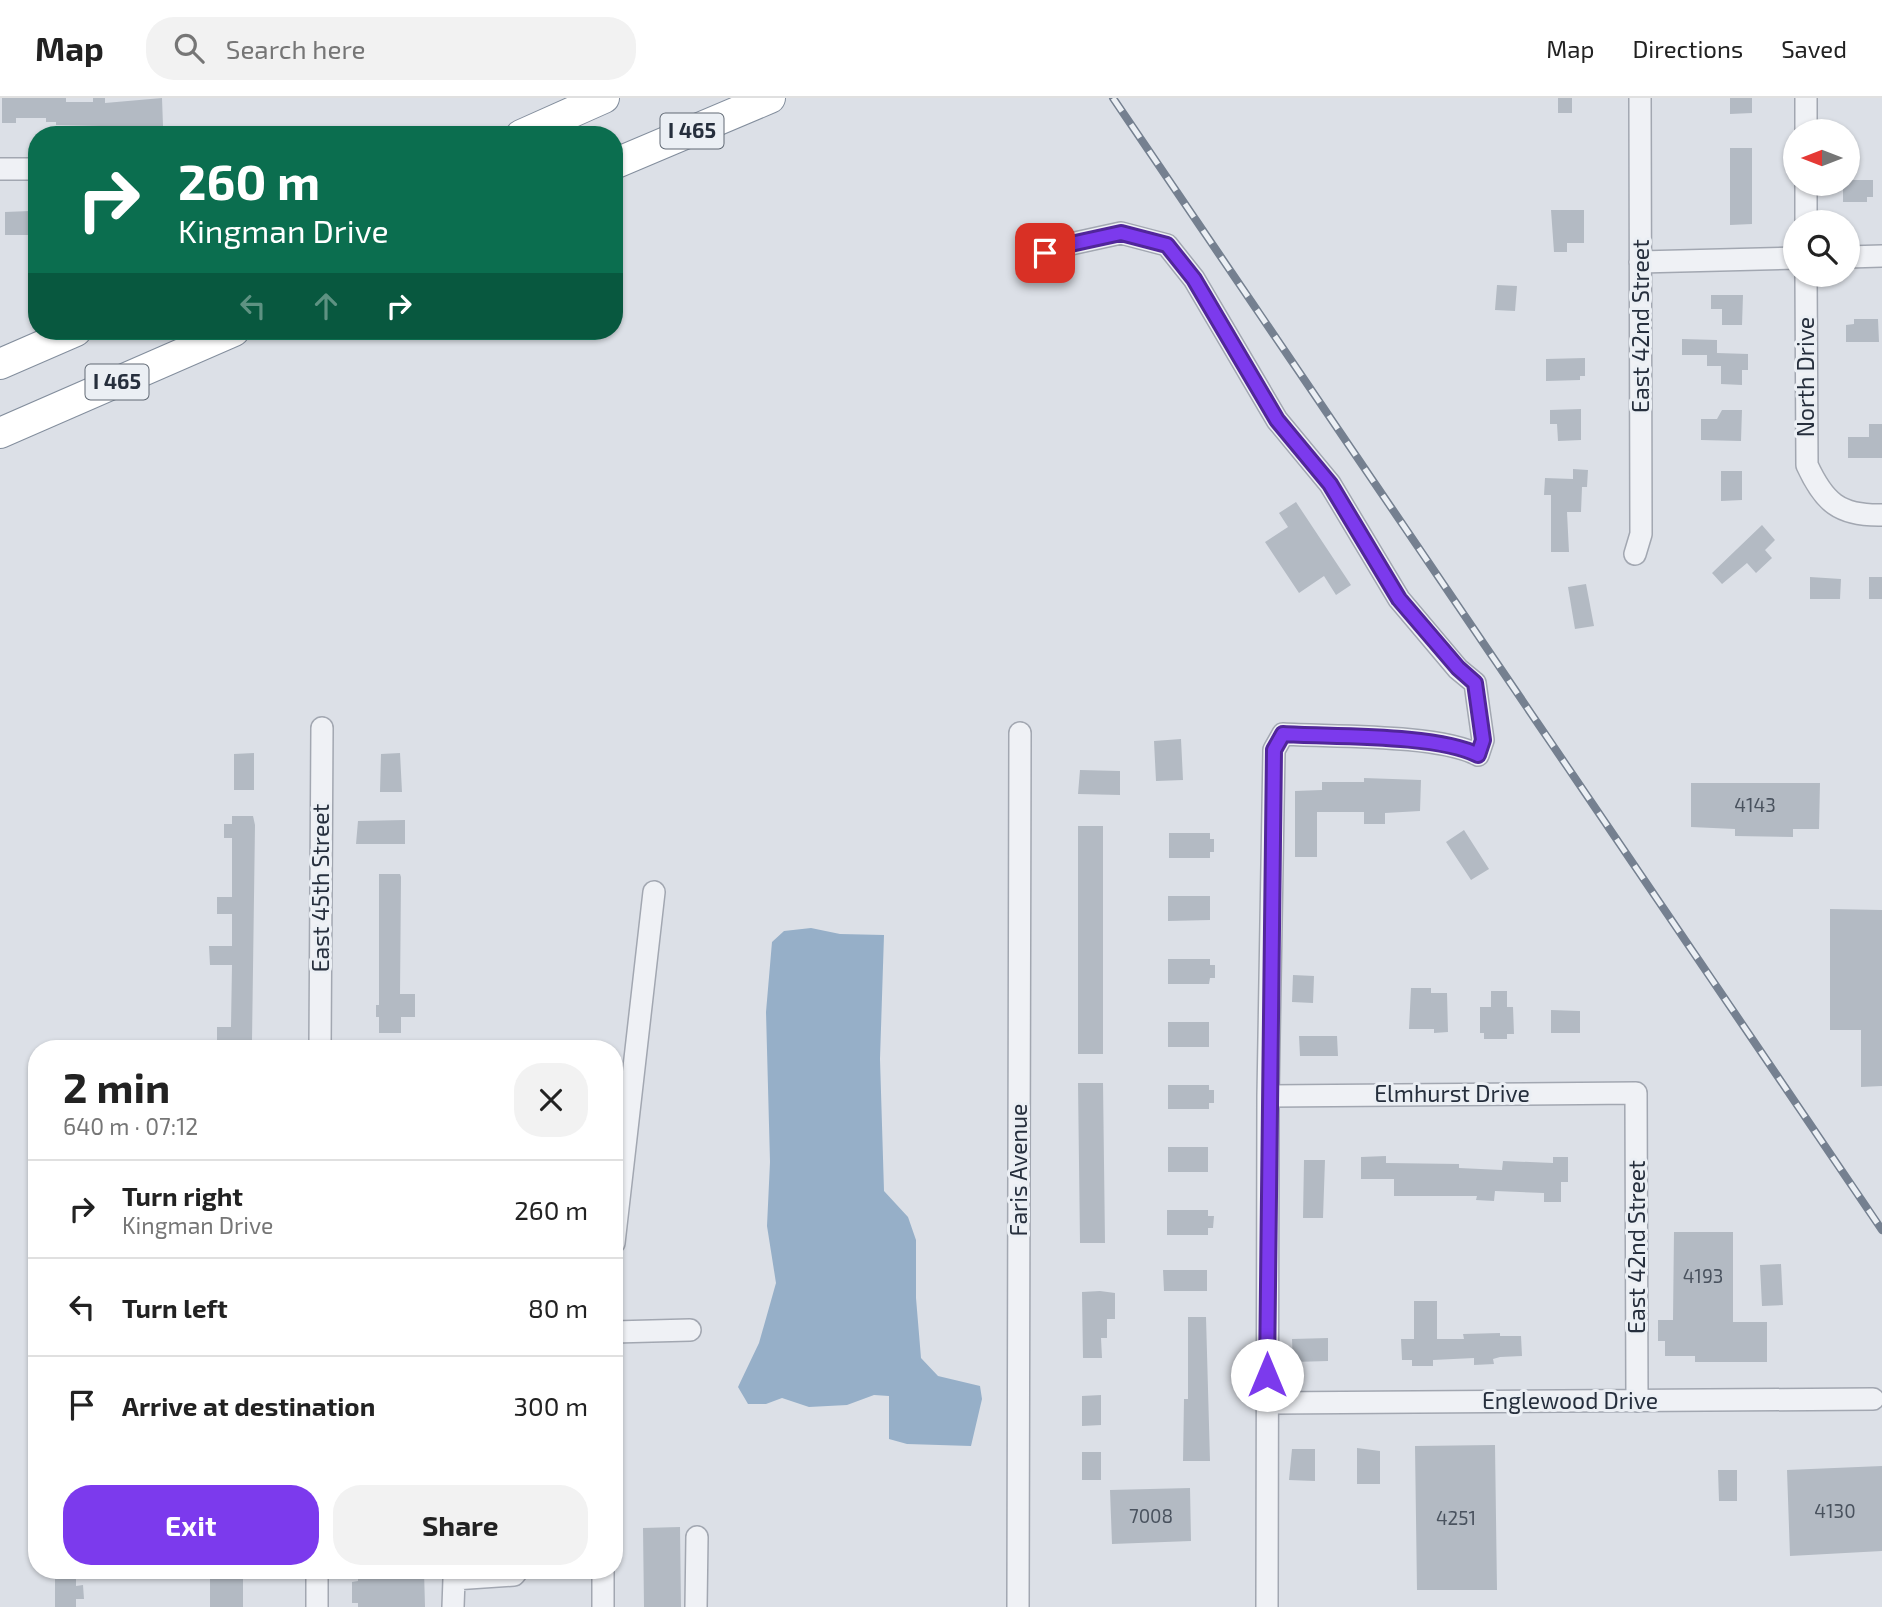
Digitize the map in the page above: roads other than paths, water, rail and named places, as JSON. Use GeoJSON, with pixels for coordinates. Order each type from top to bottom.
{"type":"FeatureCollection","features":[{"type":"Feature","properties":{"kind":"highway"},"geometry":{"type":"LineString","coordinates":[[541,126],[604,98]]}},
{"type":"Feature","properties":{"kind":"highway","name":"I 465"},"geometry":{"type":"LineString","coordinates":[[623,160],[770,98]]}},
{"type":"Feature","properties":{"kind":"highway"},"geometry":{"type":"LineString","coordinates":[[0,364],[55,340]]}},
{"type":"Feature","properties":{"kind":"highway","name":"I 465"},"geometry":{"type":"LineString","coordinates":[[0,433],[213,340]]}},
{"type":"Feature","properties":{"kind":"street","name":"East 42nd Street"},"geometry":{"type":"LineString","coordinates":[[1635,554],[1641,534],[1640,98]]}},
{"type":"Feature","properties":{"kind":"street"},"geometry":{"type":"LineString","coordinates":[[1806,98],[1806,119]]}},
{"type":"Feature","properties":{"kind":"street"},"geometry":{"type":"LineString","coordinates":[[0,169],[28,169]]}},
{"type":"Feature","properties":{"kind":"street"},"geometry":{"type":"LineString","coordinates":[[1045,253],[1057,247],[1121,233],[1167,245],[1194,279],[1277,420],[1330,484],[1399,599],[1458,668],[1475,683],[1483,740],[1478,755],[1465,748],[1437,743],[1283,734],[1274,750],[1268,1096],[1267,1607]]}},
{"type":"Feature","properties":{"kind":"street"},"geometry":{"type":"LineString","coordinates":[[1860,257],[1882,256]]}},
{"type":"Feature","properties":{"kind":"street"},"geometry":{"type":"LineString","coordinates":[[1640,262],[1783,258]]}},
{"type":"Feature","properties":{"kind":"street","name":"North Drive"},"geometry":{"type":"LineString","coordinates":[[1806,287],[1806,457],[1811,478],[1824,497],[1842,509],[1857,514],[1882,515]]}},
{"type":"Feature","properties":{"kind":"street","name":"East 45th Street"},"geometry":{"type":"LineString","coordinates":[[320,1040],[322,728]]}},
{"type":"Feature","properties":{"kind":"street","name":"Faris Avenue"},"geometry":{"type":"LineString","coordinates":[[1018,1607],[1020,733]]}},
{"type":"Feature","properties":{"kind":"street"},"geometry":{"type":"LineString","coordinates":[[623,1164],[654,892]]}},
{"type":"Feature","properties":{"kind":"street","name":"East 42nd Street"},"geometry":{"type":"LineString","coordinates":[[1636,1093],[1637,1401]]}},
{"type":"Feature","properties":{"kind":"street","name":"Elmhurst Drive"},"geometry":{"type":"LineString","coordinates":[[1268,1096],[1636,1093]]}},
{"type":"Feature","properties":{"kind":"street"},"geometry":{"type":"LineString","coordinates":[[623,1332],[690,1330]]}},
{"type":"Feature","properties":{"kind":"street","name":"Englewood Drive"},"geometry":{"type":"LineString","coordinates":[[1267,1403],[1873,1399]]}},
{"type":"Feature","properties":{"kind":"street"},"geometry":{"type":"LineString","coordinates":[[696,1607],[697,1538]]}},
{"type":"Feature","properties":{"kind":"street"},"geometry":{"type":"LineString","coordinates":[[317,1579],[317,1607]]}},
{"type":"Feature","properties":{"kind":"street"},"geometry":{"type":"LineString","coordinates":[[453,1607],[454,1579]]}},
{"type":"Feature","properties":{"kind":"street"},"geometry":{"type":"LineString","coordinates":[[603,1579],[603,1607]]}},
{"type":"Feature","properties":{"kind":"water"},"geometry":{"type":"Polygon","coordinates":[[[811,928],[840,934],[884,935],[880,1059],[884,1191],[908,1217],[916,1240],[916,1298],[921,1358],[938,1376],[980,1386],[982,1399],[971,1446],[907,1444],[889,1439],[889,1396],[874,1395],[847,1405],[809,1407],[782,1398],[766,1404],[748,1404],[738,1387],[759,1343],[776,1283],[767,1226],[770,1162],[766,1012],[772,942],[784,931],[811,928]]]}},
{"type":"Feature","properties":{"kind":"railway"},"geometry":{"type":"LineString","coordinates":[[1113,98],[1882,1230]]}}]}
